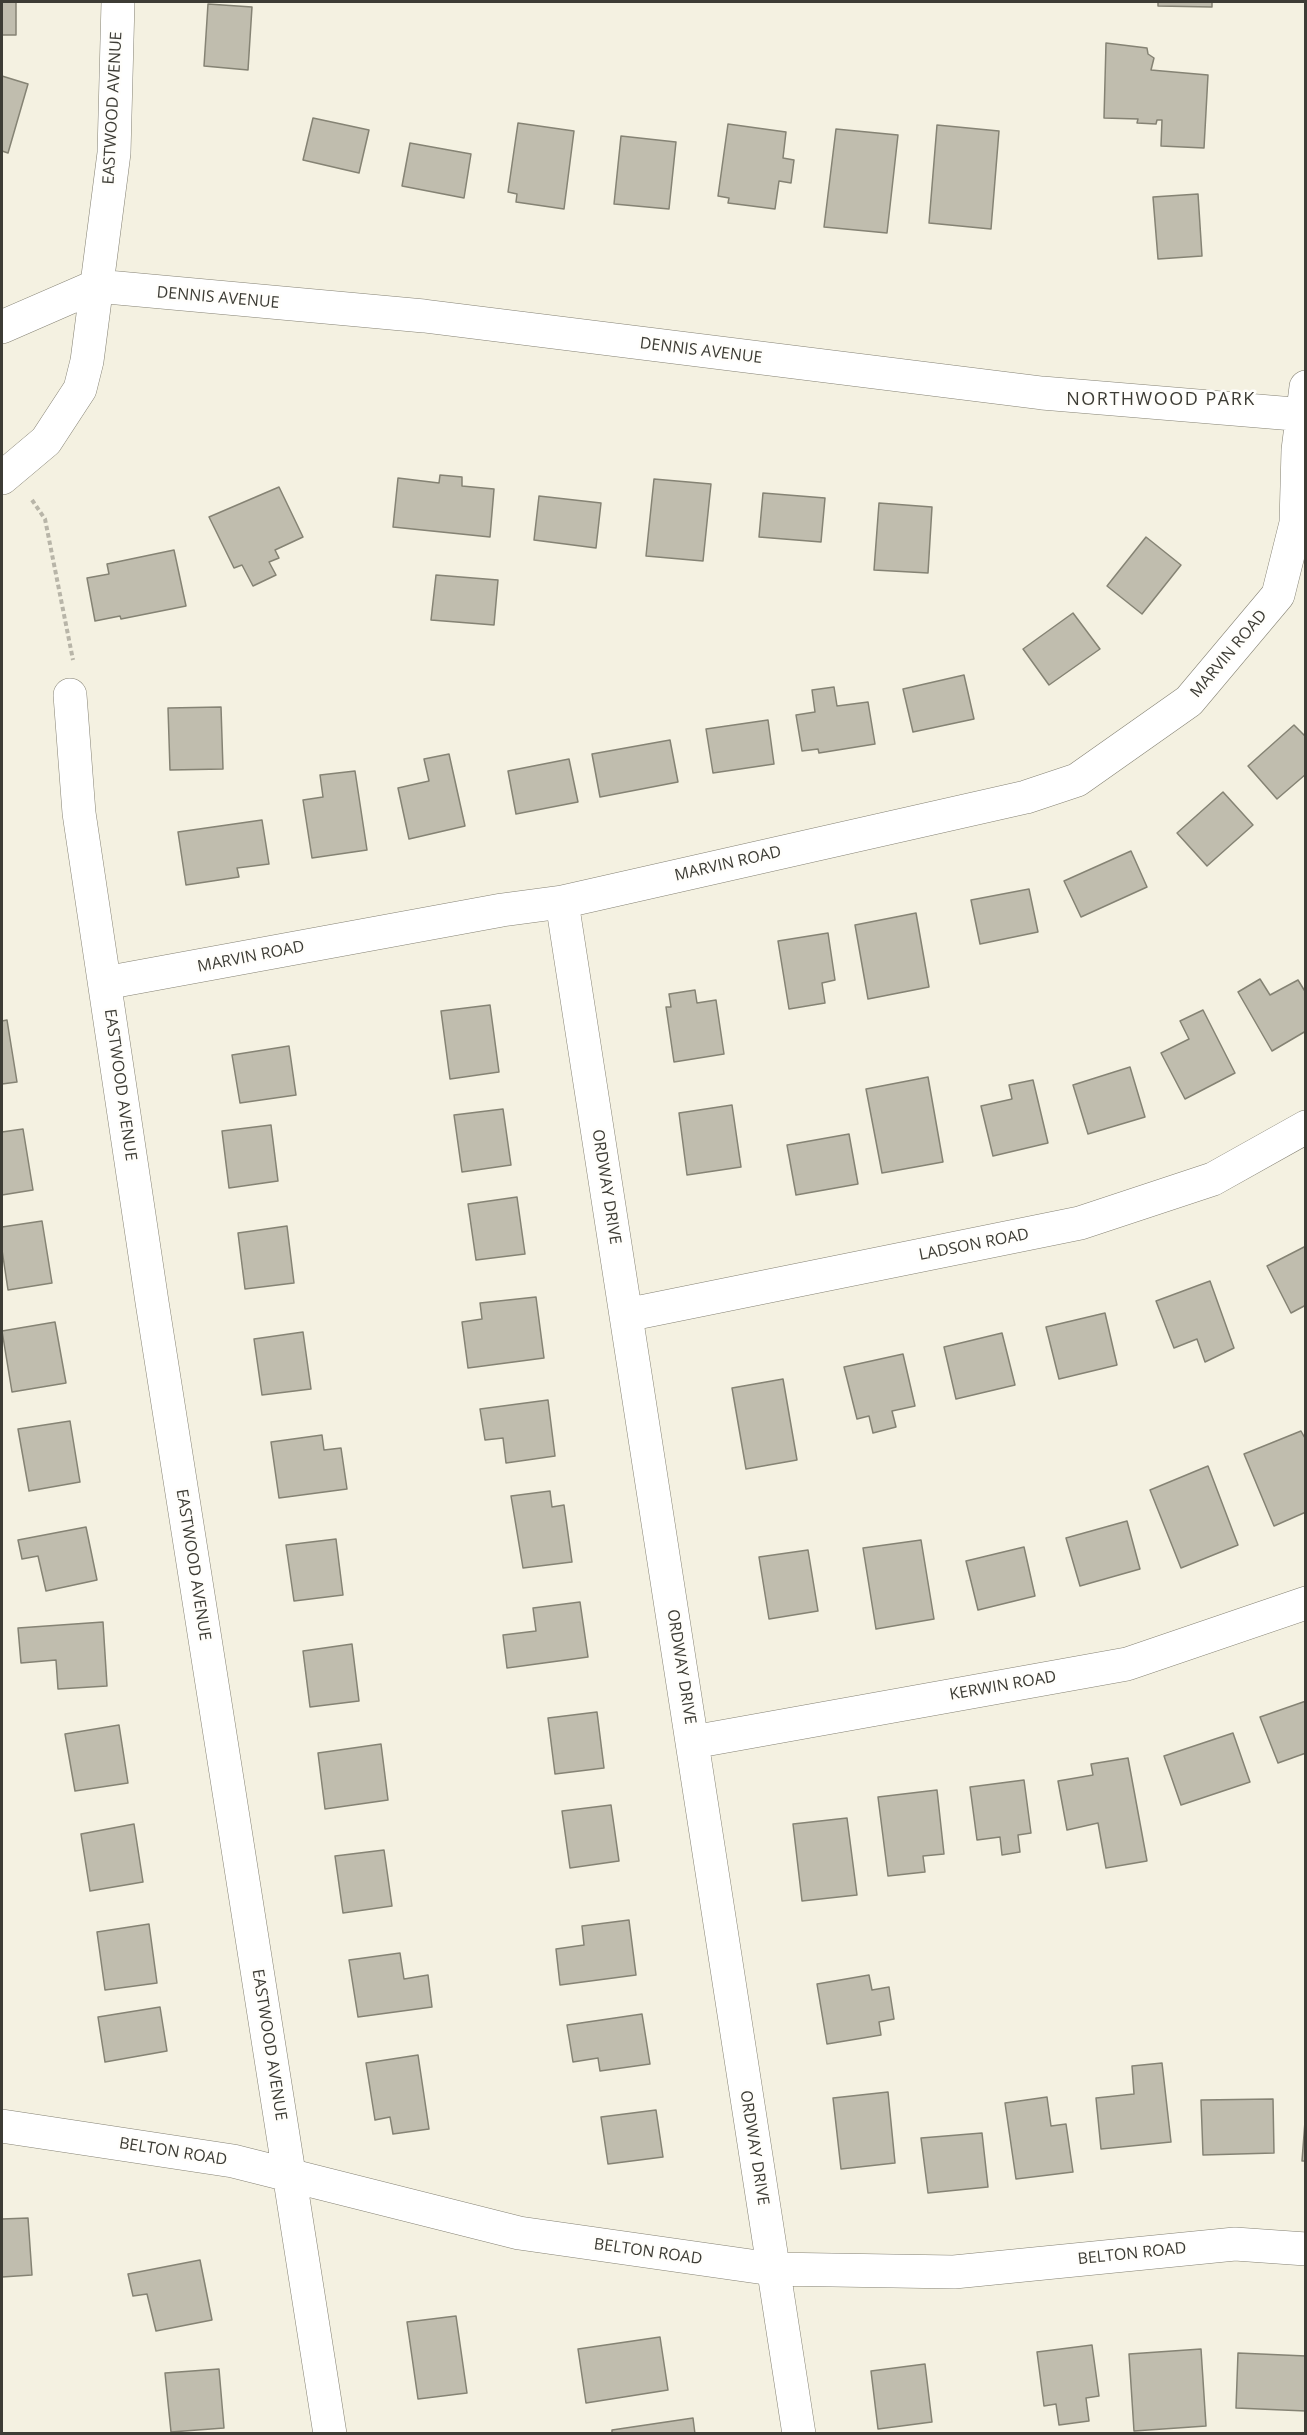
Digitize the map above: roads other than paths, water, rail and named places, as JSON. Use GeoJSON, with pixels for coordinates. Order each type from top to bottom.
{"type":"FeatureCollection","features":[{"type":"Feature","properties":{"kind":"street","name":"EASTWOOD AVENUE"},"geometry":{"type":"LineString","coordinates":[[2,478],[46,441],[80,389],[87,361],[114,153],[118,2]]}},
{"type":"Feature","properties":{"kind":"street"},"geometry":{"type":"LineString","coordinates":[[2,327],[96,286]]}},
{"type":"Feature","properties":{"kind":"street","name":"DENNIS AVENUE"},"geometry":{"type":"LineString","coordinates":[[96,286],[424,316],[1042,393],[1304,406]]}},
{"type":"Feature","properties":{"kind":"street","name":"MARVIN ROAD"},"geometry":{"type":"LineString","coordinates":[[105,983],[502,910],[562,902],[1026,797],[1077,780],[1189,701],[1292,588],[1304,406]]}},
{"type":"Feature","properties":{"kind":"street","name":"EASTWOOD AVENUE"},"geometry":{"type":"LineString","coordinates":[[70,695],[79,813],[330,2433]]}},
{"type":"Feature","properties":{"kind":"street","name":"ORDWAY DRIVE"},"geometry":{"type":"LineString","coordinates":[[562,902],[799,2433]]}},
{"type":"Feature","properties":{"kind":"street","name":"LADSON ROAD"},"geometry":{"type":"LineString","coordinates":[[626,1315],[1080,1223],[1213,1179],[1305,1126]]}},
{"type":"Feature","properties":{"kind":"street","name":"KERWIN ROAD"},"geometry":{"type":"LineString","coordinates":[[693,1742],[1128,1664],[1305,1603]]}},
{"type":"Feature","properties":{"kind":"street","name":"BELTON ROAD"},"geometry":{"type":"LineString","coordinates":[[2,2126],[233,2161],[519,2233],[772,2269],[954,2272],[1235,2244],[1305,2248]]}},
{"type":"Feature","properties":{"kind":"district","name":"NORTHWOOD PARK"},"geometry":{"type":"Point","coordinates":[1161,400]}}]}
